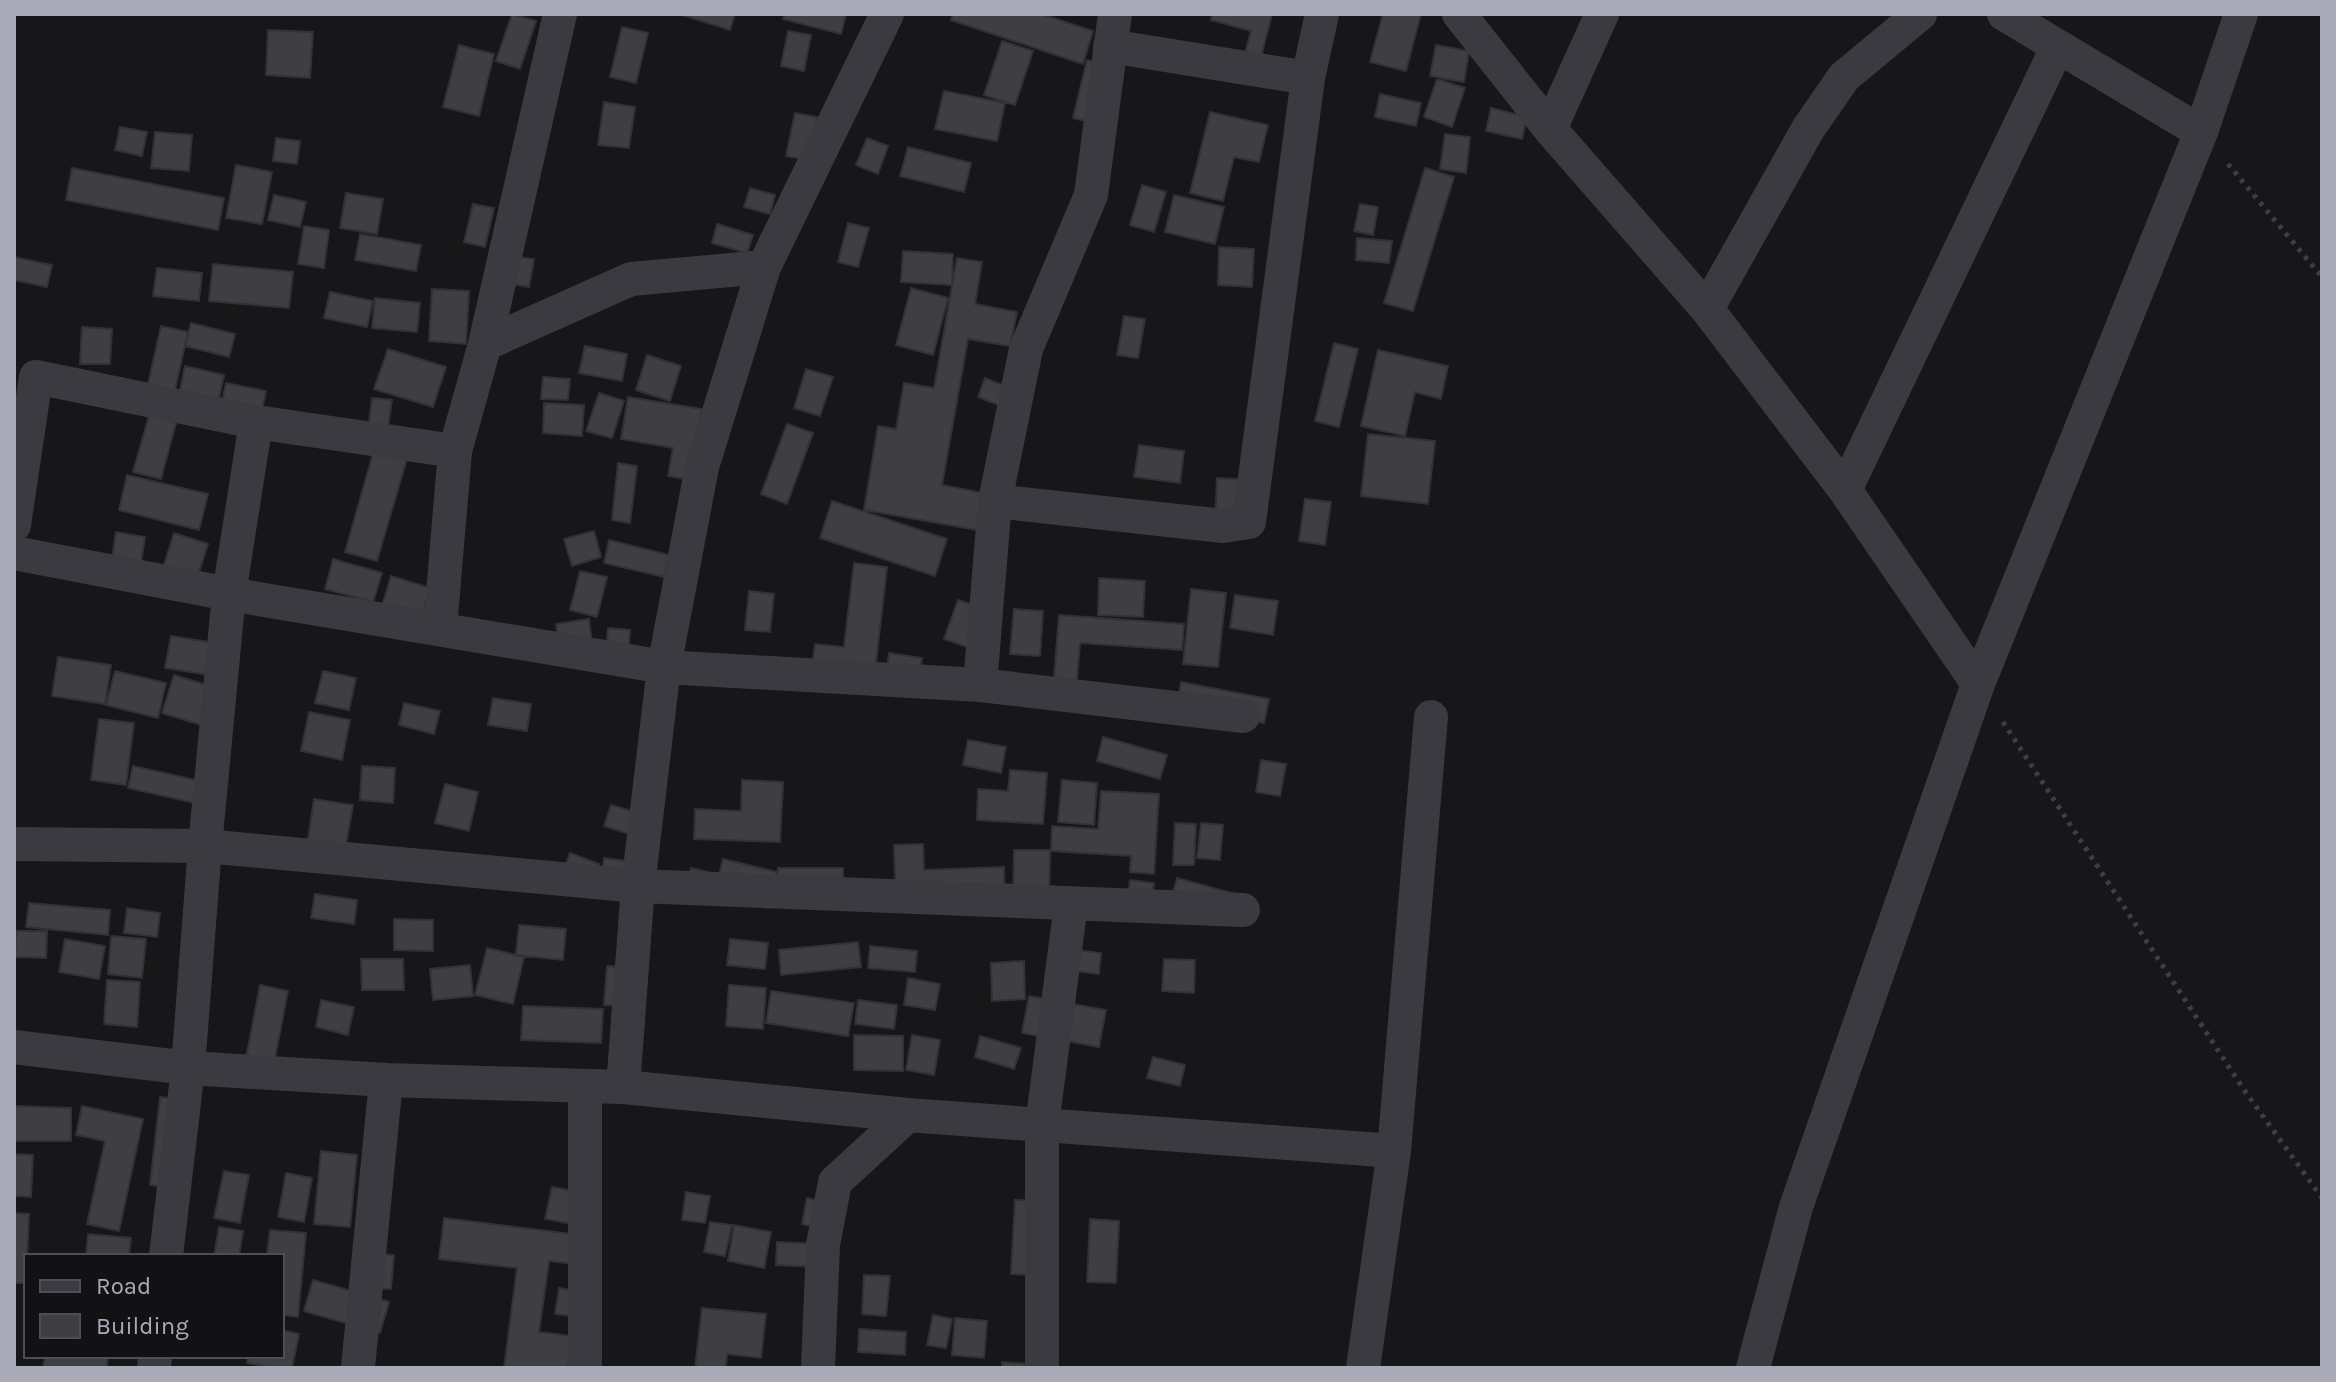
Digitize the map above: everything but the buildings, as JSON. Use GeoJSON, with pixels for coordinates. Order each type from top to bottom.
{"type":"FeatureCollection","features":[{"type":"Feature","properties":{"kind":"street"},"geometry":{"type":"LineString","coordinates":[[440,628],[455,451],[485,344],[560,14]]}},
{"type":"Feature","properties":{"kind":"street"},"geometry":{"type":"LineString","coordinates":[[623,1087],[638,886],[664,667],[702,467],[764,267],[887,14]]}},
{"type":"Feature","properties":{"kind":"street"},"geometry":{"type":"LineString","coordinates":[[995,501],[1223,526],[1249,522],[1308,78],[1322,14]]}},
{"type":"Feature","properties":{"kind":"street"},"geometry":{"type":"LineString","coordinates":[[1550,129],[1602,14]]}},
{"type":"Feature","properties":{"kind":"street"},"geometry":{"type":"LineString","coordinates":[[1707,309],[1808,129],[1844,77],[1920,14]]}},
{"type":"Feature","properties":{"kind":"street"},"geometry":{"type":"LineString","coordinates":[[2004,14],[2201,132]]}},
{"type":"Feature","properties":{"kind":"street"},"geometry":{"type":"LineString","coordinates":[[1753,1368],[1796,1207],[1978,684],[2201,132],[2241,14]]}},
{"type":"Feature","properties":{"kind":"street"},"geometry":{"type":"LineString","coordinates":[[1462,15],[1550,129],[1707,309],[1845,490],[1978,684]]}},
{"type":"Feature","properties":{"kind":"street"},"geometry":{"type":"LineString","coordinates":[[980,685],[995,501],[1026,349],[1091,195],[1113,30],[1308,78]]}},
{"type":"Feature","properties":{"kind":"street"},"geometry":{"type":"LineString","coordinates":[[1845,490],[2057,48]]}},
{"type":"Feature","properties":{"kind":"street"},"geometry":{"type":"LineString","coordinates":[[485,344],[631,279],[764,267]]}},
{"type":"Feature","properties":{"kind":"street"},"geometry":{"type":"LineString","coordinates":[[14,525],[36,377],[256,422],[455,451]]}},
{"type":"Feature","properties":{"kind":"street"},"geometry":{"type":"LineString","coordinates":[[166,1254],[188,1068],[229,594],[256,422]]}},
{"type":"Feature","properties":{"kind":"street"},"geometry":{"type":"LineString","coordinates":[[14,553],[229,594],[664,667],[980,685],[1243,716]]}},
{"type":"Feature","properties":{"kind":"street"},"geometry":{"type":"LineString","coordinates":[[1363,1368],[1394,1151],[1431,717]]}},
{"type":"Feature","properties":{"kind":"street"},"geometry":{"type":"LineString","coordinates":[[14,844],[205,846],[638,886],[1243,910]]}},
{"type":"Feature","properties":{"kind":"street"},"geometry":{"type":"LineString","coordinates":[[1042,1368],[1042,1125],[1071,904]]}},
{"type":"Feature","properties":{"kind":"street"},"geometry":{"type":"LineString","coordinates":[[14,1047],[188,1068],[386,1080],[623,1087],[908,1115],[1394,1151]]}},
{"type":"Feature","properties":{"kind":"street"},"geometry":{"type":"LineString","coordinates":[[358,1368],[386,1080]]}},
{"type":"Feature","properties":{"kind":"street"},"geometry":{"type":"LineString","coordinates":[[585,1086],[585,1368]]}},
{"type":"Feature","properties":{"kind":"street"},"geometry":{"type":"LineString","coordinates":[[818,1368],[823,1245],[835,1182],[908,1115]]}},
{"type":"Feature","properties":{"kind":"path"},"geometry":{"type":"LineString","coordinates":[[2201,132],[2322,277]]}},
{"type":"Feature","properties":{"kind":"path"},"geometry":{"type":"LineString","coordinates":[[1978,684],[2242,1087],[2322,1198]]}}]}
